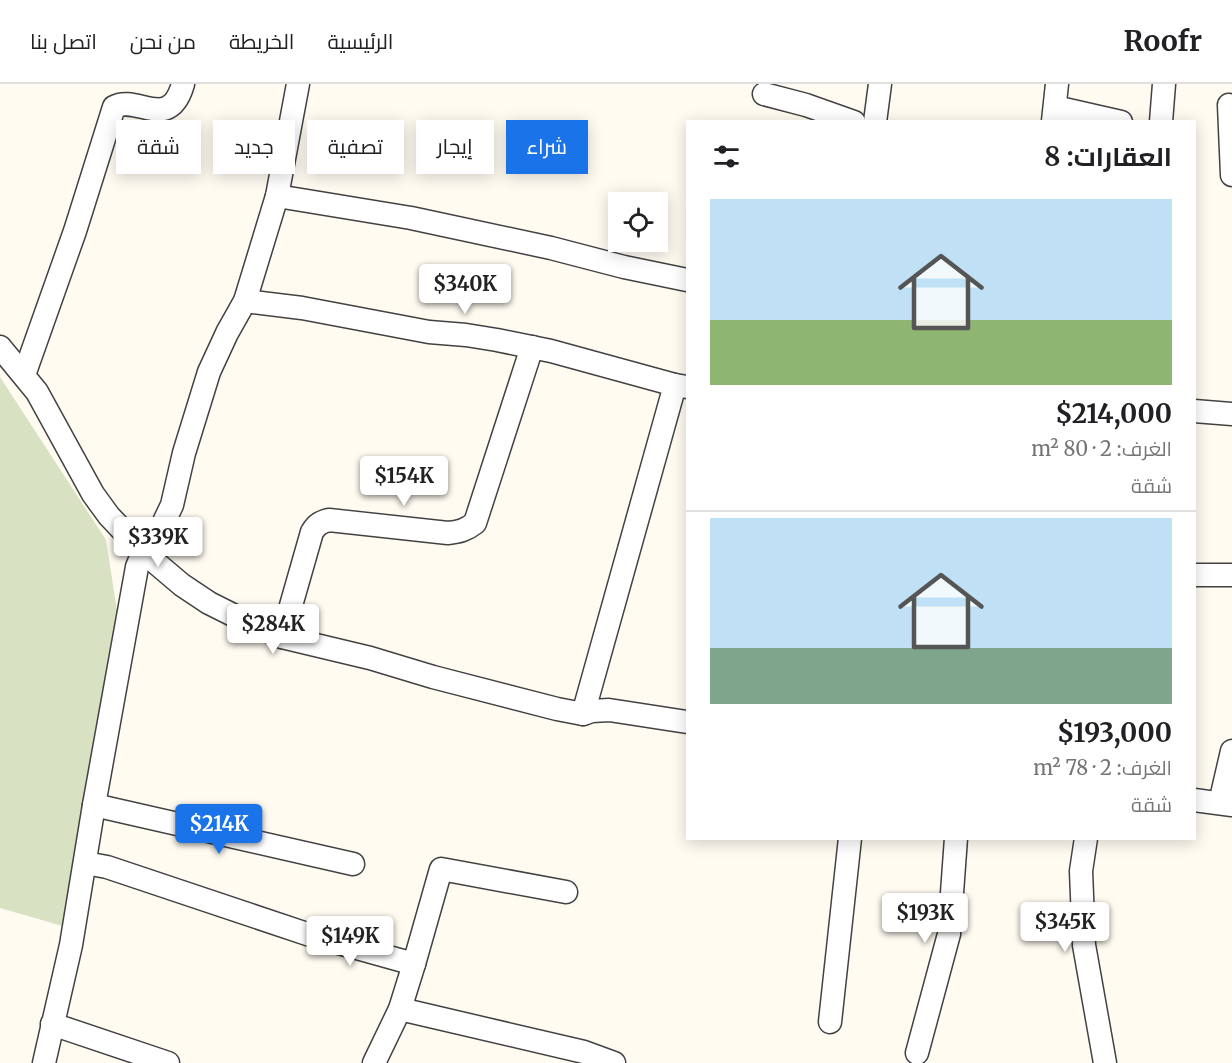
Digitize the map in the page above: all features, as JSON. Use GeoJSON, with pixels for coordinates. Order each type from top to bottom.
{"type":"FeatureCollection","features":[{"type":"Feature","properties":{"kind":"street"},"geometry":{"type":"LineString","coordinates":[[24,375],[75,231],[114,107],[123,104],[161,110],[175,102],[181,93],[183,84]]}},
{"type":"Feature","properties":{"kind":"street"},"geometry":{"type":"LineString","coordinates":[[44,1063],[71,945],[137,567],[143,552],[162,526],[172,506],[184,453],[209,372],[245,301],[278,196],[298,84]]}},
{"type":"Feature","properties":{"kind":"street"},"geometry":{"type":"LineString","coordinates":[[875,120],[880,84]]}},
{"type":"Feature","properties":{"kind":"street"},"geometry":{"type":"LineString","coordinates":[[1057,84],[1054,114],[1105,120]]}},
{"type":"Feature","properties":{"kind":"street"},"geometry":{"type":"LineString","coordinates":[[1161,120],[1164,84]]}},
{"type":"Feature","properties":{"kind":"street"},"geometry":{"type":"LineString","coordinates":[[764,94],[806,105],[848,120]]}},
{"type":"Feature","properties":{"kind":"street"},"geometry":{"type":"LineString","coordinates":[[1229,105],[1232,175]]}},
{"type":"Feature","properties":{"kind":"street"},"geometry":{"type":"LineString","coordinates":[[278,196],[411,218],[540,245],[624,267],[686,280]]}},
{"type":"Feature","properties":{"kind":"street"},"geometry":{"type":"LineString","coordinates":[[245,301],[302,308],[429,332],[477,336],[532,347],[681,386],[583,714]]}},
{"type":"Feature","properties":{"kind":"street"},"geometry":{"type":"LineString","coordinates":[[0,347],[37,392],[93,494],[109,516],[143,552],[182,585],[209,603],[282,637],[370,658],[557,709],[583,714],[609,710],[686,722]]}},
{"type":"Feature","properties":{"kind":"street"},"geometry":{"type":"LineString","coordinates":[[282,637],[312,532],[322,521],[448,533],[461,532],[475,523],[532,347]]}},
{"type":"Feature","properties":{"kind":"street"},"geometry":{"type":"LineString","coordinates":[[1196,411],[1232,414]]}},
{"type":"Feature","properties":{"kind":"street"},"geometry":{"type":"LineString","coordinates":[[1196,575],[1232,575]]}},
{"type":"Feature","properties":{"kind":"street"},"geometry":{"type":"LineString","coordinates":[[1196,800],[1226,804],[1232,751]]}},
{"type":"Feature","properties":{"kind":"street"},"geometry":{"type":"LineString","coordinates":[[94,806],[353,864]]}},
{"type":"Feature","properties":{"kind":"street"},"geometry":{"type":"LineString","coordinates":[[830,1022],[850,840]]}},
{"type":"Feature","properties":{"kind":"street"},"geometry":{"type":"LineString","coordinates":[[916,1053],[949,934],[956,840]]}},
{"type":"Feature","properties":{"kind":"street"},"geometry":{"type":"LineString","coordinates":[[1086,840],[1081,871],[1084,945],[1105,1063]]}},
{"type":"Feature","properties":{"kind":"street"},"geometry":{"type":"LineString","coordinates":[[85,863],[107,867],[310,935],[414,964]]}},
{"type":"Feature","properties":{"kind":"street"},"geometry":{"type":"LineString","coordinates":[[374,1063],[400,1009],[441,869],[566,892]]}},
{"type":"Feature","properties":{"kind":"street"},"geometry":{"type":"LineString","coordinates":[[400,1009],[584,1052],[614,1063]]}},
{"type":"Feature","properties":{"kind":"street"},"geometry":{"type":"LineString","coordinates":[[52,1024],[168,1063]]}},
{"type":"Feature","properties":{"kind":"green space"},"geometry":{"type":"Polygon","coordinates":[[[0,377],[106,540],[120,630],[66,927],[0,908],[0,377]]]}}]}
